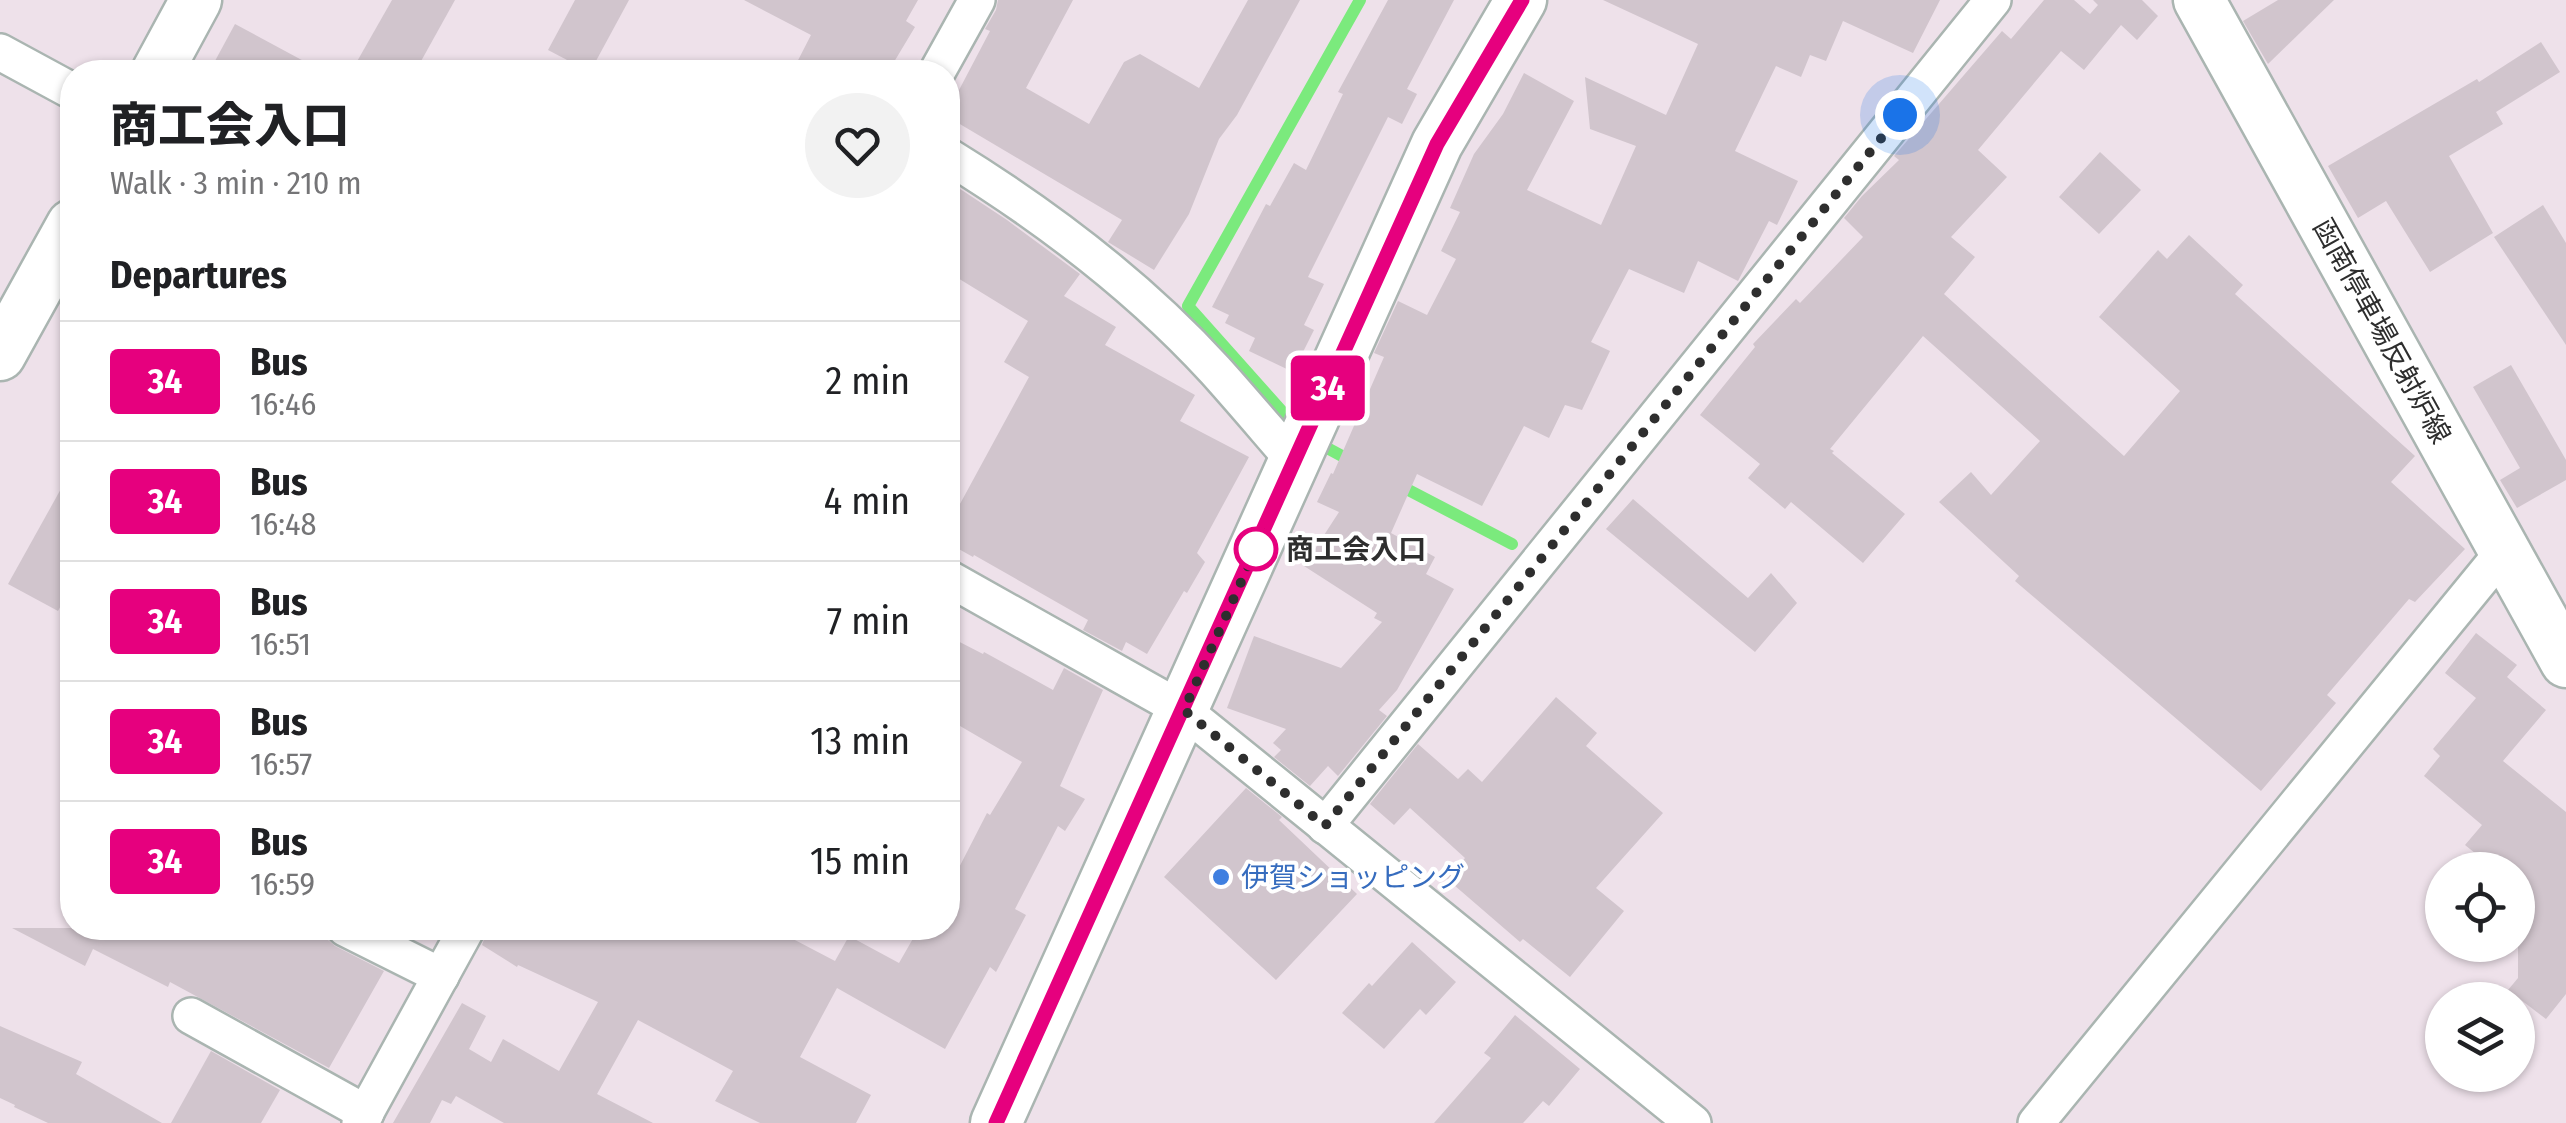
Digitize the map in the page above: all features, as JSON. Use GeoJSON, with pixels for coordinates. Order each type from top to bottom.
{"type":"FeatureCollection","features":[{"type":"Feature","properties":{"kind":"main road"},"geometry":{"type":"LineString","coordinates":[[164,60],[196,0]]}},
{"type":"Feature","properties":{"kind":"main road"},"geometry":{"type":"LineString","coordinates":[[996,1123],[1437,144],[1522,0]]}},
{"type":"Feature","properties":{"kind":"main road","name":"函南停車場反射炉線"},"geometry":{"type":"LineString","coordinates":[[2198,0],[2566,662]]}},
{"type":"Feature","properties":{"kind":"main road"},"geometry":{"type":"LineString","coordinates":[[0,355],[60,247]]}},
{"type":"Feature","properties":{"kind":"street"},"geometry":{"type":"LineString","coordinates":[[944,60],[977,0]]}},
{"type":"Feature","properties":{"kind":"street"},"geometry":{"type":"LineString","coordinates":[[1325,826],[1993,0]]}},
{"type":"Feature","properties":{"kind":"street"},"geometry":{"type":"LineString","coordinates":[[0,52],[60,84]]}},
{"type":"Feature","properties":{"kind":"street"},"geometry":{"type":"LineString","coordinates":[[960,163],[1102,264],[1214,369],[1295,462]]}},
{"type":"Feature","properties":{"kind":"street"},"geometry":{"type":"LineString","coordinates":[[2036,1123],[2504,551]]}},
{"type":"Feature","properties":{"kind":"street"},"geometry":{"type":"LineString","coordinates":[[960,585],[1184,710],[1693,1123]]}},
{"type":"Feature","properties":{"kind":"street"},"geometry":{"type":"LineString","coordinates":[[369,940],[440,976]]}},
{"type":"Feature","properties":{"kind":"street"},"geometry":{"type":"LineString","coordinates":[[191,1016],[363,1118],[460,940]]}},
{"type":"Feature","properties":{"kind":"building"},"geometry":{"type":"Polygon","coordinates":[[[392,0],[455,0],[422,60],[358,60],[392,0]]]}},
{"type":"Feature","properties":{"kind":"building"},"geometry":{"type":"Polygon","coordinates":[[[575,0],[629,0],[596,60],[567,60],[548,50],[575,0]]]}},
{"type":"Feature","properties":{"kind":"building"},"geometry":{"type":"Polygon","coordinates":[[[744,0],[918,0],[906,21],[915,27],[895,60],[798,60],[811,35],[744,0]]]}},
{"type":"Feature","properties":{"kind":"building"},"geometry":{"type":"Polygon","coordinates":[[[998,0],[1073,0],[1026,88],[1089,124],[1124,62],[1140,54],[1199,88],[1248,0],[1300,0],[1237,115],[1219,139],[1189,214],[1154,270],[1108,242],[1122,220],[960,124],[960,88],[990,31],[985,29],[998,0]]]}},
{"type":"Feature","properties":{"kind":"building"},"geometry":{"type":"Polygon","coordinates":[[[1388,0],[1454,0],[1407,89],[1417,94],[1402,124],[1388,117],[1308,277],[1324,284],[1304,325],[1314,330],[1293,372],[1249,351],[1255,338],[1225,323],[1229,315],[1212,307],[1266,204],[1270,206],[1294,163],[1306,170],[1343,94],[1338,92],[1388,0]]]}},
{"type":"Feature","properties":{"kind":"building"},"geometry":{"type":"Polygon","coordinates":[[[1603,0],[1940,0],[1913,53],[1843,21],[1826,61],[1810,55],[1801,77],[1776,66],[1735,151],[1798,181],[1777,225],[1769,221],[1738,281],[1698,261],[1684,293],[1629,269],[1591,342],[1610,351],[1582,410],[1565,405],[1549,438],[1524,426],[1482,506],[1417,474],[1391,533],[1435,557],[1426,574],[1454,589],[1397,690],[1379,710],[1387,716],[1338,776],[1328,766],[1310,786],[1274,757],[1281,750],[1273,743],[1286,729],[1227,708],[1254,636],[1341,668],[1382,622],[1374,618],[1377,613],[1304,566],[1339,512],[1317,502],[1384,357],[1374,353],[1398,301],[1427,315],[1456,259],[1441,251],[1460,212],[1450,208],[1474,154],[1503,114],[1524,73],[1574,101],[1527,190],[1601,225],[1636,146],[1590,129],[1585,77],[1666,115],[1698,44],[1603,0]]]}},
{"type":"Feature","properties":{"kind":"building"},"geometry":{"type":"Polygon","coordinates":[[[2044,0],[2074,0],[2090,14],[2098,5],[2093,0],[2142,0],[2158,16],[2137,40],[2121,25],[2084,70],[2061,51],[1978,150],[2007,177],[1951,237],[1975,257],[1944,294],[2124,456],[2180,391],[2099,317],[2158,250],[2167,259],[2189,235],[2243,285],[2235,294],[2415,456],[2391,482],[2465,549],[2415,602],[2409,599],[2327,695],[2336,703],[2261,791],[2015,581],[2019,576],[1939,502],[1971,472],[1991,495],[2040,441],[1923,336],[1830,449],[1905,514],[1863,563],[1791,502],[1785,509],[1748,478],[1760,464],[1700,415],[1755,347],[1753,344],[1796,299],[1800,303],[1863,237],[1844,218],[1899,160],[1894,156],[2002,31],[2011,39],[2044,0]]]}},
{"type":"Feature","properties":{"kind":"building"},"geometry":{"type":"Polygon","coordinates":[[[2278,0],[2334,0],[2268,64],[2243,21],[2278,0]]]}},
{"type":"Feature","properties":{"kind":"building"},"geometry":{"type":"Polygon","coordinates":[[[235,24],[302,60],[216,60],[235,24]]]}},
{"type":"Feature","properties":{"kind":"building"},"geometry":{"type":"Polygon","coordinates":[[[2541,42],[2560,72],[2496,112],[2503,124],[2449,156],[2493,233],[2430,272],[2386,201],[2358,218],[2328,166],[2477,79],[2479,82],[2541,42]]]}},
{"type":"Feature","properties":{"kind":"building"},"geometry":{"type":"Polygon","coordinates":[[[2100,152],[2141,190],[2099,234],[2059,197],[2100,152]]]}},
{"type":"Feature","properties":{"kind":"building"},"geometry":{"type":"Polygon","coordinates":[[[960,189],[1080,274],[1064,296],[1116,327],[1105,345],[1195,395],[1180,421],[1249,457],[1197,553],[1205,562],[1147,654],[1126,642],[1122,651],[1083,630],[1088,620],[960,550],[960,504],[1029,377],[1004,362],[1028,321],[960,279],[960,189]]]}},
{"type":"Feature","properties":{"kind":"building"},"geometry":{"type":"Polygon","coordinates":[[[2543,205],[2566,243],[2566,345],[2494,237],[2543,205]]]}},
{"type":"Feature","properties":{"kind":"building"},"geometry":{"type":"Polygon","coordinates":[[[2511,365],[2566,460],[2566,480],[2517,508],[2500,480],[2520,468],[2473,387],[2511,365]]]}},
{"type":"Feature","properties":{"kind":"building"},"geometry":{"type":"Polygon","coordinates":[[[60,491],[58,611],[8,584],[60,491]]]}},
{"type":"Feature","properties":{"kind":"building"},"geometry":{"type":"Polygon","coordinates":[[[1633,499],[1748,598],[1771,573],[1797,603],[1755,652],[1606,529],[1633,499]]]}},
{"type":"Feature","properties":{"kind":"building"},"geometry":{"type":"Polygon","coordinates":[[[2476,633],[2517,665],[2507,677],[2546,710],[2503,761],[2566,812],[2566,994],[2546,1019],[2535,1011],[2535,982],[2515,982],[2518,962],[2535,962],[2535,852],[2474,852],[2465,845],[2482,825],[2424,776],[2440,756],[2433,749],[2476,698],[2445,673],[2476,633]]]}},
{"type":"Feature","properties":{"kind":"building"},"geometry":{"type":"Polygon","coordinates":[[[960,642],[1053,690],[1064,668],[1103,690],[1060,786],[1085,799],[1065,831],[1058,826],[1015,909],[1026,915],[996,972],[990,967],[945,1049],[837,988],[800,1057],[871,1095],[856,1123],[760,1123],[715,1101],[733,1071],[638,1020],[597,1094],[653,1123],[504,1123],[456,1096],[451,1104],[442,1100],[430,1123],[393,1123],[462,1003],[486,1016],[469,1049],[491,1062],[503,1039],[559,1071],[598,1002],[517,967],[482,945],[484,940],[795,940],[835,961],[847,940],[856,940],[899,963],[912,940],[960,940],[960,866],[987,813],[990,815],[1022,762],[960,726],[960,642]]]}},
{"type":"Feature","properties":{"kind":"building"},"geometry":{"type":"Polygon","coordinates":[[[1556,697],[1597,733],[1586,746],[1663,813],[1596,888],[1624,911],[1570,977],[1523,939],[1520,942],[1447,879],[1465,858],[1410,808],[1394,825],[1370,804],[1418,744],[1458,779],[1468,769],[1482,782],[1556,697]]]}},
{"type":"Feature","properties":{"kind":"building"},"geometry":{"type":"Polygon","coordinates":[[[1246,788],[1282,817],[1279,820],[1357,894],[1276,980],[1164,877],[1246,788]]]}},
{"type":"Feature","properties":{"kind":"building"},"geometry":{"type":"Polygon","coordinates":[[[12,928],[60,928],[60,940],[328,940],[384,971],[329,1068],[170,982],[168,987],[93,949],[85,966],[12,928]]]}},
{"type":"Feature","properties":{"kind":"building"},"geometry":{"type":"Polygon","coordinates":[[[1412,942],[1456,982],[1426,1015],[1420,1009],[1384,1049],[1342,1013],[1412,942]]]}},
{"type":"Feature","properties":{"kind":"building"},"geometry":{"type":"Polygon","coordinates":[[[1515,1015],[1580,1069],[1549,1106],[1543,1101],[1523,1123],[1434,1123],[1491,1058],[1484,1053],[1515,1015]]]}},
{"type":"Feature","properties":{"kind":"building"},"geometry":{"type":"Polygon","coordinates":[[[0,1026],[82,1062],[76,1074],[162,1123],[48,1123],[14,1107],[0,1098],[0,1026]]]}},
{"type":"Feature","properties":{"kind":"building"},"geometry":{"type":"Polygon","coordinates":[[[211,1051],[280,1090],[261,1123],[171,1123],[211,1051]]]}},
{"type":"Feature","properties":{"kind":"waterway"},"geometry":{"type":"LineString","coordinates":[[1297,424],[1188,306],[1360,0]]}},
{"type":"Feature","properties":{"kind":"waterway"},"geometry":{"type":"LineString","coordinates":[[1317,440],[1355,463]]}},
{"type":"Feature","properties":{"kind":"waterway"},"geometry":{"type":"LineString","coordinates":[[1395,483],[1512,544]]}},
{"type":"Feature","properties":{"kind":"bus line","name":"34"},"geometry":{"type":"LineString","coordinates":[[996,1123],[1437,144],[1522,0]]}},
{"type":"Feature","properties":{"kind":"place","name":"商工会入口"},"geometry":{"type":"Point","coordinates":[1256,549]}},
{"type":"Feature","properties":{"kind":"place","name":"伊賀ショッピング"},"geometry":{"type":"Point","coordinates":[1221,877]}},
{"type":"Feature","properties":{"kind":"route"},"geometry":{"type":"LineString","coordinates":[[1256,549],[1263,533],[1184,710],[1325,826],[1900,115]]}}]}
